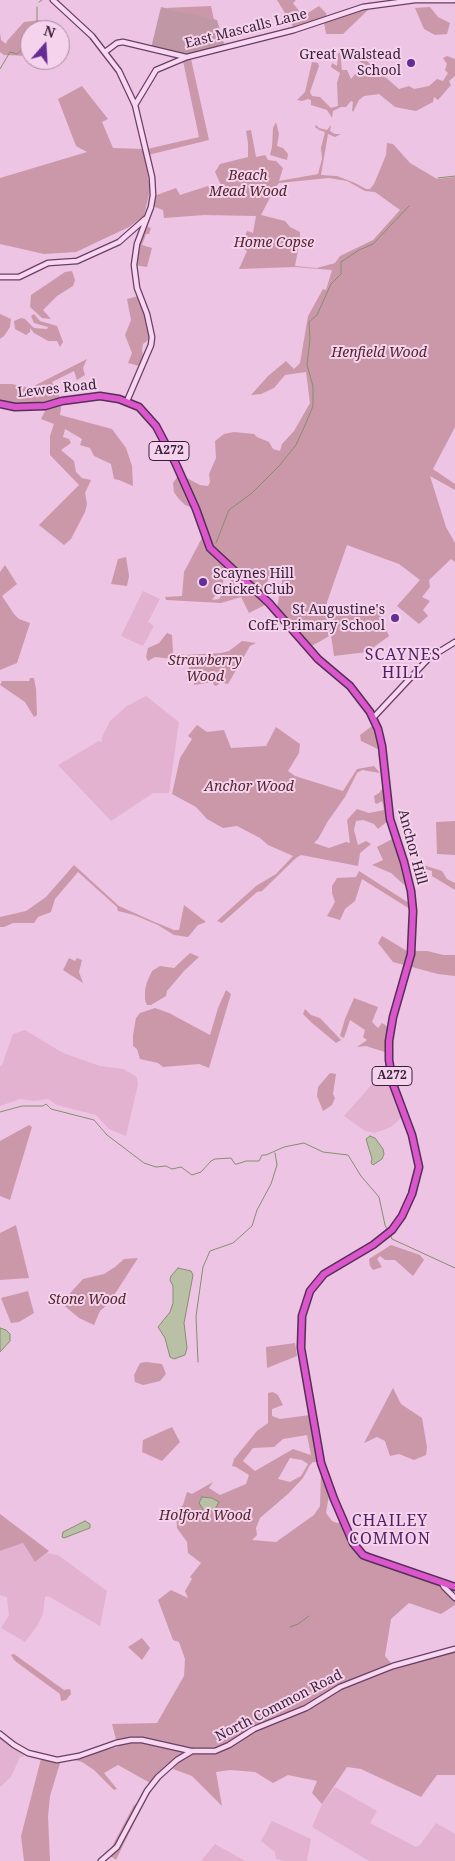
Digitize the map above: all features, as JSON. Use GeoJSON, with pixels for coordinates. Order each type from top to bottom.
{"type":"FeatureCollection","features":[{"type":"Feature","properties":{"kind":"highway","name":"Lewes Road"},"geometry":{"type":"LineString","coordinates":[[0,404],[15,408],[45,406],[62,401],[100,396],[127,401],[139,408],[156,426],[181,476],[210,548],[269,603],[318,659],[350,686],[373,718]]}},
{"type":"Feature","properties":{"kind":"highway","name":"Anchor Hill"},"geometry":{"type":"LineString","coordinates":[[373,718],[382,746],[390,819],[411,891],[413,932],[411,954],[389,1041],[389,1060],[393,1084],[412,1135],[418,1167],[412,1194],[402,1216],[390,1232],[334,1267],[315,1283],[310,1291],[303,1313],[300,1345],[321,1463],[353,1543],[363,1555],[442,1583]]}},
{"type":"Feature","properties":{"kind":"highway","name":"A272"},"geometry":{"type":"LineString","coordinates":[[442,1583],[455,1587]]}},
{"type":"Feature","properties":{"kind":"street"},"geometry":{"type":"LineString","coordinates":[[53,0],[81,25],[119,71],[135,105],[152,177],[153,195],[138,244],[134,265],[137,288],[147,314],[152,337],[151,345],[127,401]]}},
{"type":"Feature","properties":{"kind":"street","name":"East Mascalls Lane"},"geometry":{"type":"LineString","coordinates":[[105,52],[117,43],[123,42],[187,57],[294,30],[363,7],[415,0],[454,0]]}},
{"type":"Feature","properties":{"kind":"street"},"geometry":{"type":"LineString","coordinates":[[135,105],[156,70],[187,57]]}},
{"type":"Feature","properties":{"kind":"street"},"geometry":{"type":"LineString","coordinates":[[0,277],[19,277],[48,263],[77,261],[119,242],[146,218]]}},
{"type":"Feature","properties":{"kind":"street"},"geometry":{"type":"LineString","coordinates":[[373,718],[430,658],[455,642]]}},
{"type":"Feature","properties":{"kind":"street"},"geometry":{"type":"LineString","coordinates":[[442,1583],[444,1588],[455,1598]]}},
{"type":"Feature","properties":{"kind":"street","name":"North Common Road"},"geometry":{"type":"LineString","coordinates":[[0,1734],[28,1753],[57,1760],[79,1756],[131,1740],[142,1740],[186,1752],[210,1752],[222,1749],[249,1731],[299,1711],[340,1687],[393,1666],[455,1649]]}},
{"type":"Feature","properties":{"kind":"street"},"geometry":{"type":"LineString","coordinates":[[100,1861],[117,1847],[147,1791],[158,1776],[186,1752]]}},
{"type":"Feature","properties":{"kind":"shaded area"},"geometry":{"type":"Polygon","coordinates":[[[161,7],[217,20],[225,47],[187,57],[151,48],[161,7]]]}},
{"type":"Feature","properties":{"kind":"shaded area"},"geometry":{"type":"Polygon","coordinates":[[[143,591],[160,599],[148,622],[154,626],[143,646],[121,636],[143,591]]]}},
{"type":"Feature","properties":{"kind":"shaded area"},"geometry":{"type":"Polygon","coordinates":[[[146,696],[179,722],[169,793],[153,793],[111,821],[58,765],[99,741],[102,742],[102,737],[110,721],[127,706],[146,696]]]}},
{"type":"Feature","properties":{"kind":"shaded area"},"geometry":{"type":"Polygon","coordinates":[[[25,1030],[63,1053],[100,1066],[123,1069],[137,1077],[138,1084],[126,1136],[109,1129],[96,1115],[57,1105],[48,1099],[34,1101],[20,1099],[0,1106],[0,1066],[13,1034],[25,1030]]]}},
{"type":"Feature","properties":{"kind":"shaded area"},"geometry":{"type":"Polygon","coordinates":[[[388,1078],[402,1117],[391,1127],[375,1133],[365,1131],[344,1116],[374,1082],[388,1078]]]}},
{"type":"Feature","properties":{"kind":"shaded area"},"geometry":{"type":"Polygon","coordinates":[[[370,1136],[375,1138],[383,1149],[384,1154],[382,1159],[373,1165],[366,1139],[370,1136]]]}},
{"type":"Feature","properties":{"kind":"shaded area"},"geometry":{"type":"Polygon","coordinates":[[[178,1268],[191,1271],[193,1275],[184,1323],[187,1348],[185,1355],[174,1359],[170,1357],[165,1338],[158,1327],[170,1312],[173,1303],[173,1286],[170,1280],[178,1268]]]}},
{"type":"Feature","properties":{"kind":"shaded area"},"geometry":{"type":"Polygon","coordinates":[[[0,1328],[10,1334],[10,1341],[0,1352],[0,1328]]]}},
{"type":"Feature","properties":{"kind":"shaded area"},"geometry":{"type":"Polygon","coordinates":[[[202,1497],[212,1498],[219,1502],[214,1511],[204,1511],[199,1503],[202,1497]]]}},
{"type":"Feature","properties":{"kind":"shaded area"},"geometry":{"type":"Polygon","coordinates":[[[85,1521],[90,1524],[90,1528],[64,1538],[62,1537],[63,1532],[85,1521]]]}},
{"type":"Feature","properties":{"kind":"shaded area"},"geometry":{"type":"Polygon","coordinates":[[[23,1543],[35,1562],[47,1553],[58,1555],[107,1591],[100,1626],[48,1596],[45,1597],[43,1614],[37,1626],[25,1642],[1,1628],[9,1615],[7,1598],[9,1598],[0,1595],[0,1551],[23,1543]]]}},
{"type":"Feature","properties":{"kind":"shaded area"},"geometry":{"type":"Polygon","coordinates":[[[0,1736],[25,1754],[23,1757],[20,1757],[11,1777],[0,1787],[0,1736]]]}},
{"type":"Feature","properties":{"kind":"shaded area"},"geometry":{"type":"Polygon","coordinates":[[[335,1787],[377,1811],[370,1823],[416,1847],[420,1845],[436,1823],[455,1834],[455,1861],[369,1861],[312,1827],[322,1804],[335,1787]]]}},
{"type":"Feature","properties":{"kind":"shaded area"},"geometry":{"type":"Polygon","coordinates":[[[272,1821],[311,1839],[307,1861],[276,1859],[275,1852],[261,1841],[272,1821]]]}},
{"type":"Feature","properties":{"kind":"shaded area"},"geometry":{"type":"Polygon","coordinates":[[[215,1844],[245,1861],[201,1861],[215,1844]]]}},
{"type":"Feature","properties":{"kind":"green space"},"geometry":{"type":"Polygon","coordinates":[[[277,0],[296,0],[293,3],[303,16],[319,6],[326,13],[327,19],[294,28],[277,0]]]}},
{"type":"Feature","properties":{"kind":"green space"},"geometry":{"type":"Polygon","coordinates":[[[211,6],[214,20],[165,8],[211,6]]]}},
{"type":"Feature","properties":{"kind":"green space"},"geometry":{"type":"Polygon","coordinates":[[[430,7],[438,17],[450,23],[447,34],[435,35],[424,29],[415,8],[430,7]]]}},
{"type":"Feature","properties":{"kind":"green space"},"geometry":{"type":"Polygon","coordinates":[[[363,8],[368,10],[343,34],[326,34],[324,23],[363,8]]]}},
{"type":"Feature","properties":{"kind":"green space"},"geometry":{"type":"Polygon","coordinates":[[[20,26],[20,56],[4,55],[0,52],[0,33],[1,40],[6,44],[20,26]]]}},
{"type":"Feature","properties":{"kind":"green space"},"geometry":{"type":"Polygon","coordinates":[[[340,52],[342,70],[347,70],[351,79],[357,72],[365,75],[367,73],[376,74],[358,60],[361,56],[399,89],[409,86],[414,89],[429,86],[437,79],[443,81],[448,73],[445,70],[447,64],[443,58],[447,56],[455,59],[455,76],[449,81],[451,85],[438,100],[434,97],[433,102],[416,111],[395,107],[379,94],[364,96],[359,100],[353,112],[353,102],[351,101],[346,107],[333,111],[332,118],[327,110],[311,105],[311,100],[297,100],[305,92],[312,62],[318,63],[319,66],[310,92],[312,96],[320,97],[331,108],[338,106],[337,83],[340,73],[331,67],[332,63],[337,66],[338,54],[340,52]]]}},
{"type":"Feature","properties":{"kind":"green space"},"geometry":{"type":"Polygon","coordinates":[[[191,59],[209,140],[148,155],[147,149],[199,137],[183,61],[191,59]]]}},
{"type":"Feature","properties":{"kind":"green space"},"geometry":{"type":"Polygon","coordinates":[[[82,86],[108,119],[102,122],[113,148],[144,149],[150,190],[144,216],[129,227],[76,252],[44,254],[0,244],[0,178],[87,152],[76,146],[58,99],[82,86]]]}},
{"type":"Feature","properties":{"kind":"green space"},"geometry":{"type":"Polygon","coordinates":[[[276,122],[279,134],[277,146],[283,148],[288,154],[287,160],[270,155],[273,128],[276,122]]]}},
{"type":"Feature","properties":{"kind":"green space","name":"Henfield Wood"},"geometry":{"type":"Polygon","coordinates":[[[316,125],[327,130],[331,125],[330,131],[335,134],[341,134],[335,137],[328,134],[321,175],[337,176],[370,189],[386,155],[387,143],[393,144],[410,163],[437,179],[455,177],[455,427],[433,469],[455,484],[455,490],[430,476],[446,527],[455,543],[455,562],[451,559],[429,580],[430,587],[422,597],[430,601],[423,610],[428,616],[419,624],[397,606],[420,580],[399,564],[347,545],[327,602],[326,615],[330,634],[328,615],[377,609],[389,636],[367,652],[334,656],[331,635],[310,647],[277,608],[283,576],[272,572],[261,595],[269,603],[249,613],[241,597],[221,603],[166,600],[165,597],[182,596],[184,572],[204,534],[196,509],[185,505],[178,498],[174,492],[173,483],[181,475],[200,485],[208,486],[210,482],[209,474],[216,458],[215,441],[224,434],[234,432],[254,434],[269,442],[273,449],[280,451],[282,444],[294,431],[310,403],[306,372],[285,375],[274,388],[261,394],[251,395],[268,376],[286,361],[294,369],[300,363],[308,316],[323,289],[326,290],[332,270],[294,267],[239,269],[247,251],[241,247],[247,231],[253,233],[256,216],[204,215],[164,218],[163,210],[152,206],[154,196],[176,188],[180,195],[208,186],[211,189],[221,185],[215,172],[220,164],[248,157],[246,131],[251,130],[256,157],[265,155],[268,160],[276,161],[283,168],[279,181],[318,174],[325,132],[315,127],[316,125]],[[329,178],[279,183],[261,215],[285,221],[290,227],[300,232],[295,266],[317,268],[335,263],[340,256],[373,240],[400,210],[375,192],[365,191],[347,181],[329,178]],[[218,567],[224,578],[222,586],[212,600],[219,599],[231,581],[218,567]]]}},
{"type":"Feature","properties":{"kind":"green space"},"geometry":{"type":"Polygon","coordinates":[[[144,225],[151,228],[149,234],[146,234],[142,245],[152,248],[147,267],[134,265],[144,225]]]}},
{"type":"Feature","properties":{"kind":"green space"},"geometry":{"type":"Polygon","coordinates":[[[72,271],[75,280],[73,286],[57,296],[43,310],[51,319],[42,318],[30,307],[31,295],[65,272],[72,271]]]}},
{"type":"Feature","properties":{"kind":"green space"},"geometry":{"type":"Polygon","coordinates":[[[139,296],[152,337],[143,344],[143,355],[139,366],[128,363],[132,353],[125,335],[131,320],[127,299],[139,296]]]}},
{"type":"Feature","properties":{"kind":"green space"},"geometry":{"type":"Polygon","coordinates":[[[0,314],[11,319],[10,327],[0,339],[0,314]]]}},
{"type":"Feature","properties":{"kind":"green space"},"geometry":{"type":"Polygon","coordinates":[[[34,314],[40,321],[57,326],[63,342],[60,347],[57,341],[48,341],[34,333],[30,328],[30,332],[26,335],[15,329],[14,321],[21,318],[25,319],[34,328],[47,329],[48,327],[34,323],[31,316],[34,314]]]}},
{"type":"Feature","properties":{"kind":"green space"},"geometry":{"type":"Polygon","coordinates":[[[87,359],[83,368],[85,375],[77,380],[74,371],[52,382],[62,401],[60,415],[112,429],[126,448],[132,466],[133,486],[114,479],[111,464],[94,456],[90,448],[80,445],[82,439],[65,429],[63,437],[69,439],[71,443],[61,450],[74,461],[76,472],[82,478],[91,480],[85,493],[87,504],[85,512],[71,539],[64,545],[39,525],[79,485],[50,455],[50,436],[54,424],[41,419],[46,409],[45,406],[0,404],[0,384],[12,384],[30,388],[87,359]]]}},
{"type":"Feature","properties":{"kind":"green space"},"geometry":{"type":"Polygon","coordinates":[[[126,557],[129,576],[127,586],[111,584],[118,559],[126,557]]]}},
{"type":"Feature","properties":{"kind":"green space"},"geometry":{"type":"Polygon","coordinates":[[[5,565],[17,584],[2,596],[19,619],[30,623],[17,663],[0,670],[0,572],[5,565]]]}},
{"type":"Feature","properties":{"kind":"green space","name":"Strawberry Wood"},"geometry":{"type":"Polygon","coordinates":[[[167,633],[172,635],[173,653],[185,655],[221,653],[229,651],[242,641],[256,643],[250,646],[228,684],[219,682],[215,686],[212,682],[194,685],[194,679],[186,679],[191,661],[155,657],[148,661],[146,657],[148,648],[159,643],[167,633]]]}},
{"type":"Feature","properties":{"kind":"green space"},"geometry":{"type":"Polygon","coordinates":[[[30,678],[34,678],[36,689],[37,715],[34,717],[25,702],[0,685],[2,681],[29,681],[30,678]]]}},
{"type":"Feature","properties":{"kind":"green space","name":"Anchor Wood"},"geometry":{"type":"Polygon","coordinates":[[[197,725],[207,732],[224,730],[231,748],[266,746],[276,727],[300,744],[299,753],[288,771],[295,776],[343,791],[357,769],[374,766],[380,773],[362,770],[357,773],[345,797],[314,843],[329,848],[346,842],[350,843],[347,820],[357,809],[369,813],[384,810],[382,801],[377,804],[375,803],[374,796],[385,785],[390,819],[378,829],[374,824],[363,820],[356,821],[354,830],[358,845],[366,841],[371,844],[360,853],[358,866],[301,855],[262,891],[257,892],[222,923],[217,921],[256,886],[276,874],[293,856],[268,845],[260,838],[237,826],[223,828],[207,819],[196,807],[172,794],[180,758],[192,739],[188,736],[197,725]]]}},
{"type":"Feature","properties":{"kind":"green space"},"geometry":{"type":"Polygon","coordinates":[[[372,726],[376,729],[380,750],[361,741],[360,735],[372,726]]]}},
{"type":"Feature","properties":{"kind":"green space"},"geometry":{"type":"Polygon","coordinates":[[[455,821],[455,855],[437,854],[436,822],[455,821]]]}},
{"type":"Feature","properties":{"kind":"green space"},"geometry":{"type":"Polygon","coordinates":[[[393,829],[411,891],[391,873],[372,865],[383,860],[377,847],[392,839],[390,832],[393,829]]]}},
{"type":"Feature","properties":{"kind":"green space"},"geometry":{"type":"Polygon","coordinates":[[[410,864],[420,864],[442,871],[447,879],[455,883],[455,890],[432,876],[432,871],[410,864]]]}},
{"type":"Feature","properties":{"kind":"green space"},"geometry":{"type":"Polygon","coordinates":[[[74,865],[119,906],[150,920],[174,930],[179,930],[184,905],[206,922],[198,925],[188,937],[174,935],[158,925],[134,915],[118,911],[117,907],[78,872],[55,899],[51,912],[38,917],[34,923],[13,923],[0,927],[0,917],[26,911],[46,897],[74,865]]]}},
{"type":"Feature","properties":{"kind":"green space"},"geometry":{"type":"Polygon","coordinates":[[[359,871],[412,905],[413,911],[362,879],[355,901],[345,909],[340,920],[327,916],[335,902],[332,886],[337,878],[356,877],[359,871]]]}},
{"type":"Feature","properties":{"kind":"green space"},"geometry":{"type":"Polygon","coordinates":[[[382,936],[407,951],[427,951],[444,955],[455,955],[455,976],[438,974],[393,962],[378,943],[382,936]]]}},
{"type":"Feature","properties":{"kind":"green space"},"geometry":{"type":"Polygon","coordinates":[[[190,953],[199,957],[167,991],[166,996],[151,1005],[147,1005],[145,990],[152,971],[160,966],[174,968],[190,953]]]}},
{"type":"Feature","properties":{"kind":"green space"},"geometry":{"type":"Polygon","coordinates":[[[69,958],[75,961],[77,958],[82,960],[79,972],[83,983],[63,970],[69,958]]]}},
{"type":"Feature","properties":{"kind":"green space"},"geometry":{"type":"Polygon","coordinates":[[[226,990],[231,994],[209,1068],[199,1064],[163,1067],[158,1063],[140,1059],[137,1049],[133,1046],[133,1035],[136,1018],[140,1013],[155,1008],[169,1013],[210,1035],[218,1008],[226,990]]]}},
{"type":"Feature","properties":{"kind":"green space"},"geometry":{"type":"Polygon","coordinates":[[[354,998],[378,1007],[372,1022],[378,1028],[382,1023],[391,1029],[388,1053],[366,1046],[357,1047],[367,1040],[363,1037],[365,1030],[350,1020],[344,1038],[340,1036],[354,998]]]}},
{"type":"Feature","properties":{"kind":"green space"},"geometry":{"type":"Polygon","coordinates":[[[305,1009],[311,1015],[320,1018],[341,1040],[336,1043],[312,1023],[303,1014],[305,1009]]]}},
{"type":"Feature","properties":{"kind":"green space"},"geometry":{"type":"Polygon","coordinates":[[[330,1073],[336,1074],[333,1094],[335,1098],[332,1105],[323,1111],[317,1096],[318,1087],[330,1073]]]}},
{"type":"Feature","properties":{"kind":"green space"},"geometry":{"type":"Polygon","coordinates":[[[29,1125],[32,1127],[10,1200],[0,1196],[0,1141],[29,1125]]]}},
{"type":"Feature","properties":{"kind":"green space"},"geometry":{"type":"Polygon","coordinates":[[[16,1225],[29,1278],[0,1280],[0,1233],[16,1225]]]}},
{"type":"Feature","properties":{"kind":"green space"},"geometry":{"type":"Polygon","coordinates":[[[391,1245],[420,1255],[424,1260],[413,1276],[395,1260],[385,1260],[380,1256],[377,1259],[382,1267],[373,1270],[370,1266],[369,1259],[391,1245]]]}},
{"type":"Feature","properties":{"kind":"green space","name":"Stone Wood"},"geometry":{"type":"Polygon","coordinates":[[[138,1258],[109,1303],[100,1311],[94,1325],[79,1318],[61,1303],[83,1279],[104,1274],[124,1259],[138,1258]]]}},
{"type":"Feature","properties":{"kind":"green space"},"geometry":{"type":"Polygon","coordinates":[[[28,1291],[34,1313],[19,1322],[11,1323],[1,1298],[28,1291]]]}},
{"type":"Feature","properties":{"kind":"green space"},"geometry":{"type":"Polygon","coordinates":[[[295,1343],[297,1356],[267,1368],[266,1347],[295,1343]]]}},
{"type":"Feature","properties":{"kind":"green space"},"geometry":{"type":"Polygon","coordinates":[[[140,1363],[162,1364],[166,1374],[160,1381],[143,1385],[135,1382],[134,1375],[140,1363]]]}},
{"type":"Feature","properties":{"kind":"green space"},"geometry":{"type":"Polygon","coordinates":[[[393,1388],[401,1404],[422,1418],[427,1447],[426,1455],[414,1460],[399,1454],[390,1456],[385,1441],[377,1437],[364,1443],[393,1388]]]}},
{"type":"Feature","properties":{"kind":"green space","name":"Holford Wood"},"geometry":{"type":"Polygon","coordinates":[[[273,1392],[278,1395],[283,1405],[272,1409],[272,1416],[280,1419],[310,1415],[319,1462],[313,1462],[303,1478],[289,1493],[260,1518],[256,1528],[257,1535],[252,1540],[276,1542],[314,1515],[320,1506],[321,1473],[329,1495],[326,1513],[332,1521],[341,1522],[347,1540],[361,1554],[358,1555],[391,1569],[438,1583],[455,1600],[455,1605],[441,1614],[409,1603],[391,1619],[385,1656],[391,1663],[400,1666],[455,1651],[455,1775],[437,1775],[421,1797],[361,1769],[347,1767],[322,1804],[312,1793],[317,1781],[288,1775],[273,1783],[255,1772],[230,1770],[216,1772],[222,1806],[192,1776],[173,1769],[186,1752],[161,1773],[152,1784],[118,1765],[104,1773],[117,1789],[114,1790],[94,1770],[82,1762],[74,1760],[99,1750],[118,1747],[112,1724],[157,1723],[184,1676],[185,1659],[179,1642],[173,1640],[158,1600],[171,1590],[188,1598],[185,1591],[192,1579],[190,1577],[201,1563],[188,1553],[187,1542],[177,1528],[176,1511],[183,1505],[187,1492],[192,1494],[213,1482],[209,1488],[220,1495],[246,1484],[249,1475],[232,1466],[234,1459],[257,1431],[268,1423],[268,1393],[273,1392]],[[307,1435],[283,1439],[274,1447],[253,1448],[243,1461],[255,1471],[293,1449],[311,1455],[307,1435]],[[290,1458],[278,1479],[290,1482],[301,1476],[308,1464],[302,1460],[290,1458]]]}},
{"type":"Feature","properties":{"kind":"green space"},"geometry":{"type":"Polygon","coordinates":[[[172,1427],[180,1442],[162,1461],[142,1452],[143,1440],[172,1427]]]}},
{"type":"Feature","properties":{"kind":"green space"},"geometry":{"type":"Polygon","coordinates":[[[0,1514],[49,1551],[35,1562],[23,1543],[0,1551],[0,1514]]]}},
{"type":"Feature","properties":{"kind":"green space"},"geometry":{"type":"Polygon","coordinates":[[[142,1638],[150,1648],[142,1660],[128,1647],[142,1638]]]}},
{"type":"Feature","properties":{"kind":"green space"},"geometry":{"type":"Polygon","coordinates":[[[14,1654],[64,1690],[70,1689],[71,1694],[66,1700],[61,1701],[60,1694],[15,1661],[11,1655],[14,1654]]]}},
{"type":"Feature","properties":{"kind":"green space"},"geometry":{"type":"Polygon","coordinates":[[[41,1759],[60,1763],[50,1796],[48,1816],[50,1861],[24,1861],[21,1836],[41,1759]]]}},
{"type":"Feature","properties":{"kind":"green space"},"geometry":{"type":"Polygon","coordinates":[[[148,1794],[116,1860],[108,1854],[134,1805],[148,1794]]]}},
{"type":"Feature","properties":{"kind":"waterway"},"geometry":{"type":"LineString","coordinates":[[37,7],[37,20]]}},
{"type":"Feature","properties":{"kind":"waterway"},"geometry":{"type":"LineString","coordinates":[[0,69],[10,52],[17,54],[20,51]]}},
{"type":"Feature","properties":{"kind":"waterway"},"geometry":{"type":"LineString","coordinates":[[438,178],[455,176]]}},
{"type":"Feature","properties":{"kind":"waterway"},"geometry":{"type":"LineString","coordinates":[[216,543],[229,510],[252,493],[279,466],[296,445],[306,423],[313,406],[313,386],[307,365],[310,339],[309,322],[317,315],[331,284],[341,274],[341,262],[359,250],[373,244],[409,206]]}},
{"type":"Feature","properties":{"kind":"waterway"},"geometry":{"type":"LineString","coordinates":[[0,1112],[22,1106],[43,1106],[46,1104],[51,1109],[94,1120],[107,1135],[144,1163],[156,1167],[166,1166],[172,1169],[181,1167],[192,1175],[201,1172],[215,1159],[231,1158],[235,1164],[246,1161],[259,1161],[262,1155],[284,1147],[304,1143],[323,1152],[348,1155],[361,1176],[379,1197],[388,1231]]}},
{"type":"Feature","properties":{"kind":"waterway"},"geometry":{"type":"LineString","coordinates":[[198,1362],[196,1316],[203,1267],[210,1251],[233,1243],[252,1226],[257,1210],[271,1184],[277,1165],[275,1153]]}},
{"type":"Feature","properties":{"kind":"waterway"},"geometry":{"type":"LineString","coordinates":[[390,1234],[392,1239],[455,1268]]}},
{"type":"Feature","properties":{"kind":"waterway"},"geometry":{"type":"LineString","coordinates":[[290,1627],[309,1616]]}},
{"type":"Feature","properties":{"kind":"place","name":"Great Walstead School"},"geometry":{"type":"Point","coordinates":[411,63]}},
{"type":"Feature","properties":{"kind":"place","name":"Scaynes Hill Cricket Club"},"geometry":{"type":"Point","coordinates":[203,582]}},
{"type":"Feature","properties":{"kind":"place","name":"St Augustine's CofE Primary School"},"geometry":{"type":"Point","coordinates":[395,618]}},
{"type":"Feature","properties":{"kind":"district","name":"SCAYNES HILL"},"geometry":{"type":"Point","coordinates":[403,664]}},
{"type":"Feature","properties":{"kind":"district","name":"CHAILEY COMMON"},"geometry":{"type":"Point","coordinates":[390,1530]}},
{"type":"Feature","properties":{"kind":"park label","name":"Beach Mead Wood"},"geometry":{"type":"Point","coordinates":[248,184]}},
{"type":"Feature","properties":{"kind":"park label","name":"Home Copse"},"geometry":{"type":"Point","coordinates":[274,243]}}]}
